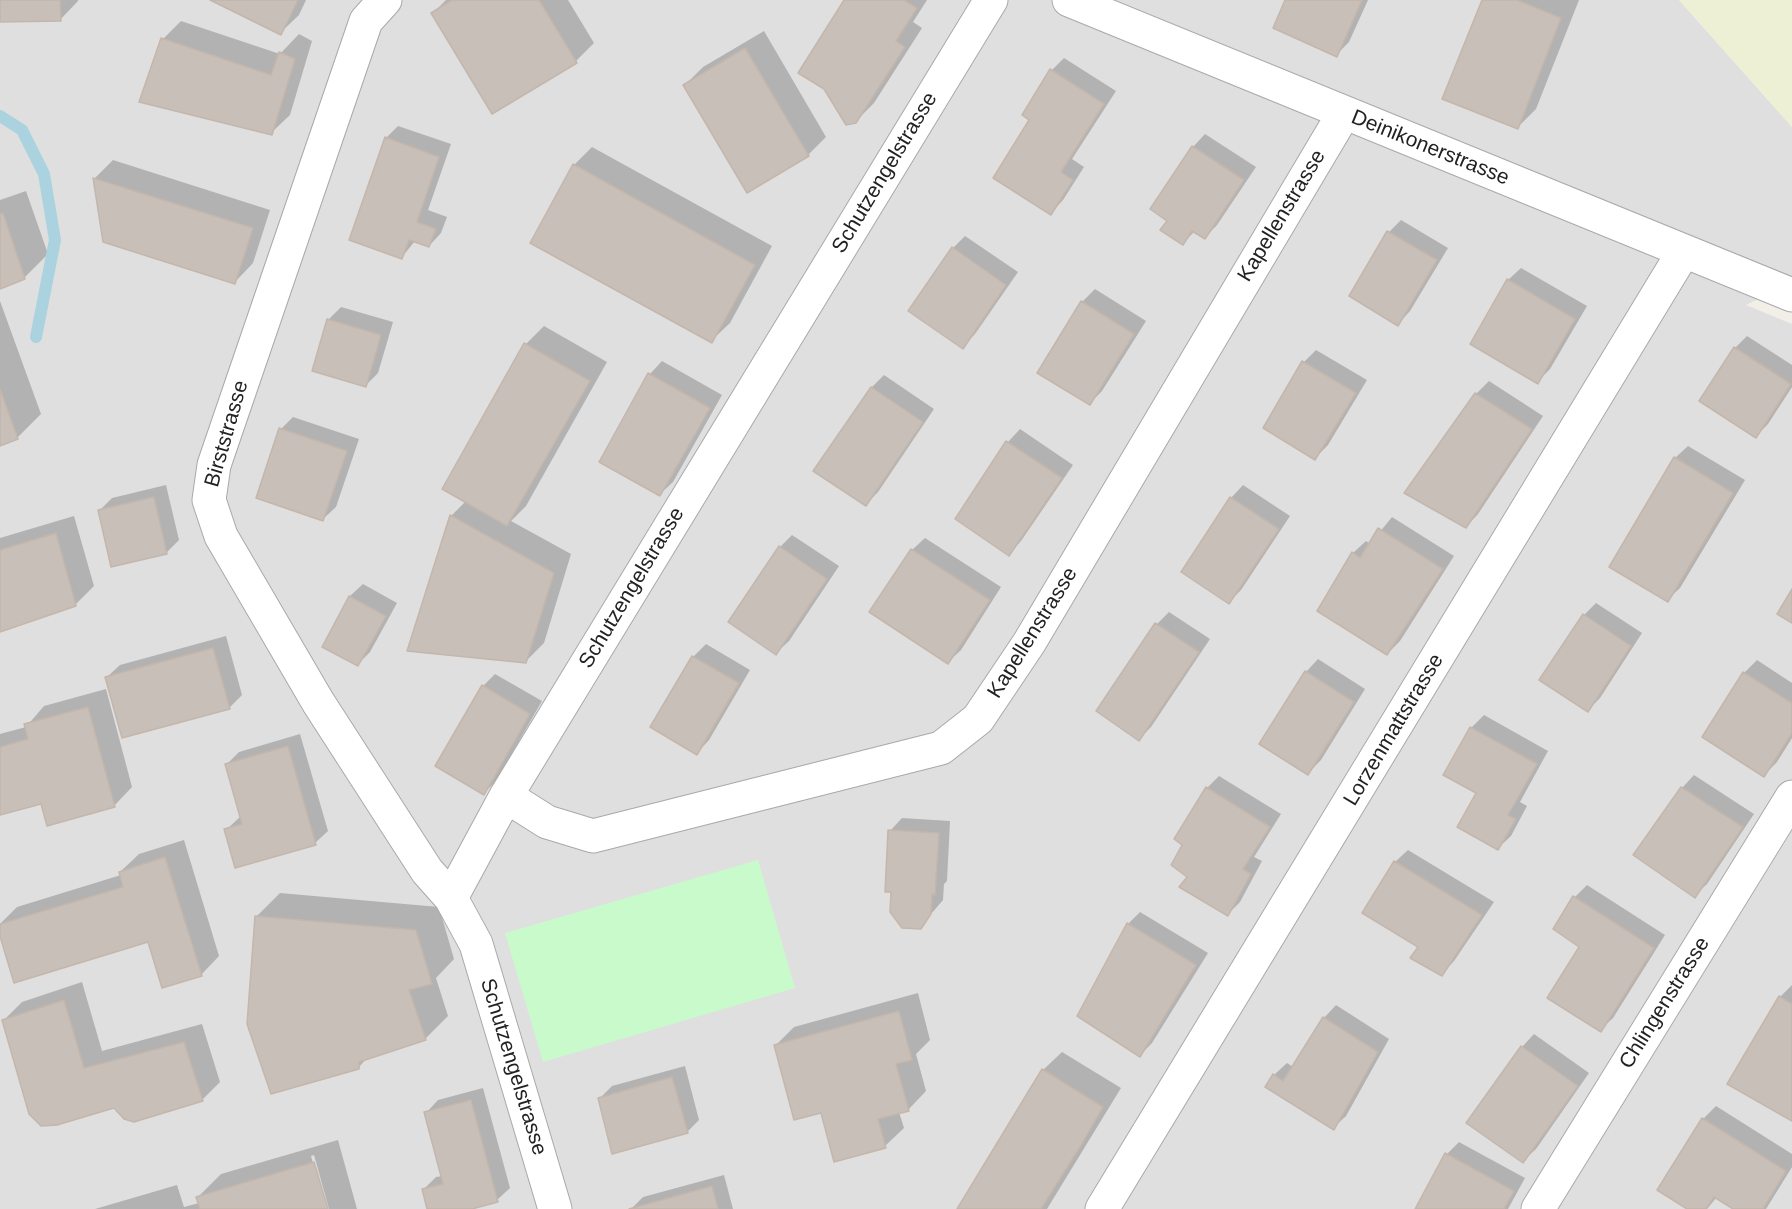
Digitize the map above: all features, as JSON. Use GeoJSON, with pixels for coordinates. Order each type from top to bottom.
{"type":"FeatureCollection","features":[{"type":"Feature","properties":{"kind":"street","name":"Birststrasse"},"geometry":{"type":"LineString","coordinates":[[385,0],[366,21],[214,465],[209,500],[221,536],[318,702],[427,871],[451,898]]}},
{"type":"Feature","properties":{"kind":"street","name":"Schutzengelstrasse"},"geometry":{"type":"LineString","coordinates":[[555,1209],[476,944],[451,898],[506,796],[991,0]]}},
{"type":"Feature","properties":{"kind":"street","name":"Deinikonerstrasse"},"geometry":{"type":"LineString","coordinates":[[1069,0],[1792,294]]}},
{"type":"Feature","properties":{"kind":"street","name":"Kapellenstrasse"},"geometry":{"type":"LineString","coordinates":[[506,796],[547,822],[593,836],[941,748],[978,719],[1009,676],[1344,113]]}},
{"type":"Feature","properties":{"kind":"street","name":"Lorzenmattstrasse"},"geometry":{"type":"LineString","coordinates":[[1102,1209],[1684,251]]}},
{"type":"Feature","properties":{"kind":"street","name":"Chlingenstrasse"},"geometry":{"type":"LineString","coordinates":[[1539,1209],[1792,797]]}},
{"type":"Feature","properties":{"kind":"shaded area"},"geometry":{"type":"Polygon","coordinates":[[[0,0],[1679,0],[1792,127],[1792,282],[1746,305],[1792,324],[1792,1209],[0,1209],[0,0]]]}},
{"type":"Feature","properties":{"kind":"green space"},"geometry":{"type":"Polygon","coordinates":[[[1679,0],[1792,0],[1792,127],[1679,0]]]}},
{"type":"Feature","properties":{"kind":"green space"},"geometry":{"type":"Polygon","coordinates":[[[758,860],[795,988],[543,1062],[505,933],[758,860]]]}},
{"type":"Feature","properties":{"kind":"building"},"geometry":{"type":"Polygon","coordinates":[[[0,0],[60,0],[61,21],[0,22],[0,0]]]}},
{"type":"Feature","properties":{"kind":"building"},"geometry":{"type":"Polygon","coordinates":[[[210,0],[298,0],[281,35],[210,0]]]}},
{"type":"Feature","properties":{"kind":"building"},"geometry":{"type":"Polygon","coordinates":[[[452,0],[539,0],[577,63],[492,114],[431,13],[452,0]]]}},
{"type":"Feature","properties":{"kind":"building"},"geometry":{"type":"Polygon","coordinates":[[[844,0],[904,0],[917,8],[896,41],[905,47],[856,123],[846,125],[824,89],[798,73],[844,0]]]}},
{"type":"Feature","properties":{"kind":"building"},"geometry":{"type":"Polygon","coordinates":[[[1285,0],[1362,0],[1337,57],[1273,28],[1285,0]]]}},
{"type":"Feature","properties":{"kind":"building"},"geometry":{"type":"Polygon","coordinates":[[[1482,0],[1517,0],[1561,18],[1518,129],[1442,99],[1482,0]]]}},
{"type":"Feature","properties":{"kind":"building"},"geometry":{"type":"Polygon","coordinates":[[[161,38],[271,75],[279,52],[295,59],[272,135],[139,102],[161,38]]]}},
{"type":"Feature","properties":{"kind":"building"},"geometry":{"type":"Polygon","coordinates":[[[745,48],[809,156],[747,193],[683,85],[745,48]]]}},
{"type":"Feature","properties":{"kind":"building"},"geometry":{"type":"Polygon","coordinates":[[[1050,69],[1104,104],[1061,172],[1073,180],[1051,215],[993,178],[1029,120],[1022,115],[1050,69]]]}},
{"type":"Feature","properties":{"kind":"building"},"geometry":{"type":"Polygon","coordinates":[[[385,137],[439,157],[417,222],[436,229],[429,247],[409,240],[402,259],[349,240],[385,137]]]}},
{"type":"Feature","properties":{"kind":"building"},"geometry":{"type":"Polygon","coordinates":[[[1192,146],[1244,180],[1205,239],[1192,231],[1183,245],[1160,230],[1167,221],[1150,209],[1192,146]]]}},
{"type":"Feature","properties":{"kind":"building"},"geometry":{"type":"Polygon","coordinates":[[[573,164],[755,265],[712,343],[530,243],[573,164]]]}},
{"type":"Feature","properties":{"kind":"building"},"geometry":{"type":"Polygon","coordinates":[[[93,178],[253,228],[235,284],[103,242],[93,178]]]}},
{"type":"Feature","properties":{"kind":"building"},"geometry":{"type":"Polygon","coordinates":[[[3,213],[25,279],[0,289],[0,214],[3,213]]]}},
{"type":"Feature","properties":{"kind":"building"},"geometry":{"type":"Polygon","coordinates":[[[1387,231],[1437,260],[1398,326],[1349,296],[1387,231]]]}},
{"type":"Feature","properties":{"kind":"building"},"geometry":{"type":"Polygon","coordinates":[[[952,247],[1006,285],[963,349],[908,311],[952,247]]]}},
{"type":"Feature","properties":{"kind":"building"},"geometry":{"type":"Polygon","coordinates":[[[1507,279],[1575,319],[1538,384],[1470,344],[1507,279]]]}},
{"type":"Feature","properties":{"kind":"building"},"geometry":{"type":"Polygon","coordinates":[[[1081,301],[1134,334],[1090,405],[1037,373],[1081,301]]]}},
{"type":"Feature","properties":{"kind":"building"},"geometry":{"type":"Polygon","coordinates":[[[327,319],[381,335],[366,387],[312,371],[327,319]]]}},
{"type":"Feature","properties":{"kind":"building"},"geometry":{"type":"Polygon","coordinates":[[[524,343],[590,381],[507,526],[442,489],[524,343]]]}},
{"type":"Feature","properties":{"kind":"building"},"geometry":{"type":"Polygon","coordinates":[[[1734,347],[1791,384],[1756,438],[1699,401],[1734,347]]]}},
{"type":"Feature","properties":{"kind":"building"},"geometry":{"type":"Polygon","coordinates":[[[1302,361],[1356,393],[1315,460],[1263,428],[1302,361]]]}},
{"type":"Feature","properties":{"kind":"building"},"geometry":{"type":"Polygon","coordinates":[[[648,373],[710,408],[660,496],[599,462],[648,373]]]}},
{"type":"Feature","properties":{"kind":"building"},"geometry":{"type":"Polygon","coordinates":[[[871,387],[923,422],[866,506],[813,471],[871,387]]]}},
{"type":"Feature","properties":{"kind":"building"},"geometry":{"type":"Polygon","coordinates":[[[0,389],[18,439],[0,446],[0,389]]]}},
{"type":"Feature","properties":{"kind":"building"},"geometry":{"type":"Polygon","coordinates":[[[1475,393],[1532,429],[1466,528],[1404,493],[1475,393]]]}},
{"type":"Feature","properties":{"kind":"building"},"geometry":{"type":"Polygon","coordinates":[[[279,428],[347,451],[323,521],[256,498],[279,428]]]}},
{"type":"Feature","properties":{"kind":"building"},"geometry":{"type":"Polygon","coordinates":[[[1006,441],[1062,478],[1009,556],[955,519],[1006,441]]]}},
{"type":"Feature","properties":{"kind":"building"},"geometry":{"type":"Polygon","coordinates":[[[1674,457],[1733,493],[1668,602],[1609,567],[1674,457]]]}},
{"type":"Feature","properties":{"kind":"building"},"geometry":{"type":"Polygon","coordinates":[[[154,497],[167,554],[111,567],[98,510],[154,497]]]}},
{"type":"Feature","properties":{"kind":"building"},"geometry":{"type":"Polygon","coordinates":[[[1230,497],[1279,529],[1229,604],[1181,572],[1230,497]]]}},
{"type":"Feature","properties":{"kind":"building"},"geometry":{"type":"Polygon","coordinates":[[[450,515],[554,573],[526,663],[407,651],[450,515]]]}},
{"type":"Feature","properties":{"kind":"building"},"geometry":{"type":"Polygon","coordinates":[[[1378,528],[1443,569],[1387,655],[1317,611],[1352,552],[1360,558],[1378,528]]]}},
{"type":"Feature","properties":{"kind":"building"},"geometry":{"type":"Polygon","coordinates":[[[56,533],[76,606],[0,632],[0,550],[56,533]]]}},
{"type":"Feature","properties":{"kind":"building"},"geometry":{"type":"Polygon","coordinates":[[[779,546],[827,579],[776,655],[728,622],[779,546]]]}},
{"type":"Feature","properties":{"kind":"building"},"geometry":{"type":"Polygon","coordinates":[[[911,549],[990,600],[948,664],[869,612],[911,549]]]}},
{"type":"Feature","properties":{"kind":"building"},"geometry":{"type":"Polygon","coordinates":[[[1792,589],[1792,623],[1777,614],[1792,589]]]}},
{"type":"Feature","properties":{"kind":"building"},"geometry":{"type":"Polygon","coordinates":[[[349,596],[386,616],[358,666],[322,647],[349,596]]]}},
{"type":"Feature","properties":{"kind":"building"},"geometry":{"type":"Polygon","coordinates":[[[1583,614],[1631,646],[1588,712],[1539,680],[1583,614]]]}},
{"type":"Feature","properties":{"kind":"building"},"geometry":{"type":"Polygon","coordinates":[[[1155,623],[1199,652],[1139,741],[1096,711],[1155,623]]]}},
{"type":"Feature","properties":{"kind":"building"},"geometry":{"type":"Polygon","coordinates":[[[213,648],[230,709],[122,738],[105,677],[213,648]]]}},
{"type":"Feature","properties":{"kind":"building"},"geometry":{"type":"Polygon","coordinates":[[[692,656],[739,683],[697,755],[650,727],[692,656]]]}},
{"type":"Feature","properties":{"kind":"building"},"geometry":{"type":"Polygon","coordinates":[[[1305,671],[1354,702],[1308,775],[1259,744],[1305,671]]]}},
{"type":"Feature","properties":{"kind":"building"},"geometry":{"type":"Polygon","coordinates":[[[1743,672],[1792,703],[1792,733],[1764,777],[1702,737],[1743,672]]]}},
{"type":"Feature","properties":{"kind":"building"},"geometry":{"type":"Polygon","coordinates":[[[482,685],[530,714],[484,795],[435,766],[482,685]]]}},
{"type":"Feature","properties":{"kind":"building"},"geometry":{"type":"Polygon","coordinates":[[[88,707],[115,807],[47,826],[41,804],[0,815],[0,747],[28,739],[24,724],[88,707]]]}},
{"type":"Feature","properties":{"kind":"building"},"geometry":{"type":"Polygon","coordinates":[[[1470,727],[1537,764],[1508,815],[1516,819],[1498,850],[1457,827],[1476,793],[1443,775],[1470,727]]]}},
{"type":"Feature","properties":{"kind":"building"},"geometry":{"type":"Polygon","coordinates":[[[288,746],[316,845],[235,868],[224,829],[242,824],[225,764],[288,746]]]}},
{"type":"Feature","properties":{"kind":"building"},"geometry":{"type":"Polygon","coordinates":[[[1206,787],[1270,827],[1243,869],[1251,874],[1228,916],[1179,887],[1187,877],[1171,865],[1182,845],[1174,839],[1206,787]]]}},
{"type":"Feature","properties":{"kind":"building"},"geometry":{"type":"Polygon","coordinates":[[[1681,787],[1743,827],[1695,898],[1633,855],[1681,787]]]}},
{"type":"Feature","properties":{"kind":"building"},"geometry":{"type":"Polygon","coordinates":[[[888,830],[939,833],[935,895],[932,894],[931,914],[921,929],[902,928],[890,912],[891,892],[885,892],[888,830]]]}},
{"type":"Feature","properties":{"kind":"building"},"geometry":{"type":"Polygon","coordinates":[[[165,857],[202,976],[162,988],[148,942],[14,983],[0,936],[0,924],[123,887],[119,872],[165,857]]]}},
{"type":"Feature","properties":{"kind":"building"},"geometry":{"type":"Polygon","coordinates":[[[1394,861],[1482,915],[1442,976],[1410,958],[1418,947],[1362,913],[1394,861]]]}},
{"type":"Feature","properties":{"kind":"building"},"geometry":{"type":"Polygon","coordinates":[[[1573,896],[1654,948],[1601,1032],[1547,998],[1579,947],[1553,929],[1573,896]]]}},
{"type":"Feature","properties":{"kind":"building"},"geometry":{"type":"Polygon","coordinates":[[[255,916],[416,930],[432,984],[409,990],[426,1040],[359,1062],[359,1069],[271,1094],[247,1024],[255,916]]]}},
{"type":"Feature","properties":{"kind":"building"},"geometry":{"type":"Polygon","coordinates":[[[1127,923],[1196,965],[1140,1057],[1077,1016],[1127,923]]]}},
{"type":"Feature","properties":{"kind":"building"},"geometry":{"type":"Polygon","coordinates":[[[1779,996],[1792,1004],[1792,1121],[1727,1084],[1779,996]]]}},
{"type":"Feature","properties":{"kind":"building"},"geometry":{"type":"Polygon","coordinates":[[[64,1000],[84,1068],[184,1042],[203,1101],[134,1122],[124,1119],[114,1108],[57,1125],[41,1126],[29,1114],[2,1020],[64,1000]]]}},
{"type":"Feature","properties":{"kind":"building"},"geometry":{"type":"Polygon","coordinates":[[[899,1011],[912,1060],[896,1064],[909,1111],[878,1119],[886,1148],[834,1162],[821,1113],[794,1120],[774,1045],[899,1011]]]}},
{"type":"Feature","properties":{"kind":"building"},"geometry":{"type":"Polygon","coordinates":[[[1323,1017],[1378,1052],[1334,1130],[1265,1087],[1273,1074],[1283,1081],[1323,1017]]]}},
{"type":"Feature","properties":{"kind":"building"},"geometry":{"type":"Polygon","coordinates":[[[1521,1046],[1578,1086],[1523,1163],[1466,1123],[1521,1046]]]}},
{"type":"Feature","properties":{"kind":"building"},"geometry":{"type":"Polygon","coordinates":[[[1042,1069],[1103,1107],[1080,1147],[1041,1209],[957,1209],[1042,1069]]]}},
{"type":"Feature","properties":{"kind":"building"},"geometry":{"type":"Polygon","coordinates":[[[672,1077],[688,1133],[612,1154],[598,1098],[672,1077]]]}},
{"type":"Feature","properties":{"kind":"building"},"geometry":{"type":"Polygon","coordinates":[[[471,1100],[498,1202],[472,1209],[427,1209],[422,1189],[443,1184],[424,1112],[471,1100]]]}},
{"type":"Feature","properties":{"kind":"building"},"geometry":{"type":"Polygon","coordinates":[[[1702,1118],[1786,1171],[1763,1209],[1733,1209],[1714,1197],[1706,1209],[1687,1209],[1657,1190],[1702,1118]]]}},
{"type":"Feature","properties":{"kind":"building"},"geometry":{"type":"Polygon","coordinates":[[[1445,1153],[1514,1191],[1504,1209],[1415,1209],[1445,1153]]]}},
{"type":"Feature","properties":{"kind":"building"},"geometry":{"type":"Polygon","coordinates":[[[314,1162],[328,1209],[200,1209],[196,1197],[314,1162]]]}},
{"type":"Feature","properties":{"kind":"building"},"geometry":{"type":"Polygon","coordinates":[[[712,1186],[718,1209],[629,1209],[712,1186]]]}},
{"type":"Feature","properties":{"kind":"waterway"},"geometry":{"type":"LineString","coordinates":[[0,116],[22,130],[44,174],[55,240],[36,337]]}}]}
